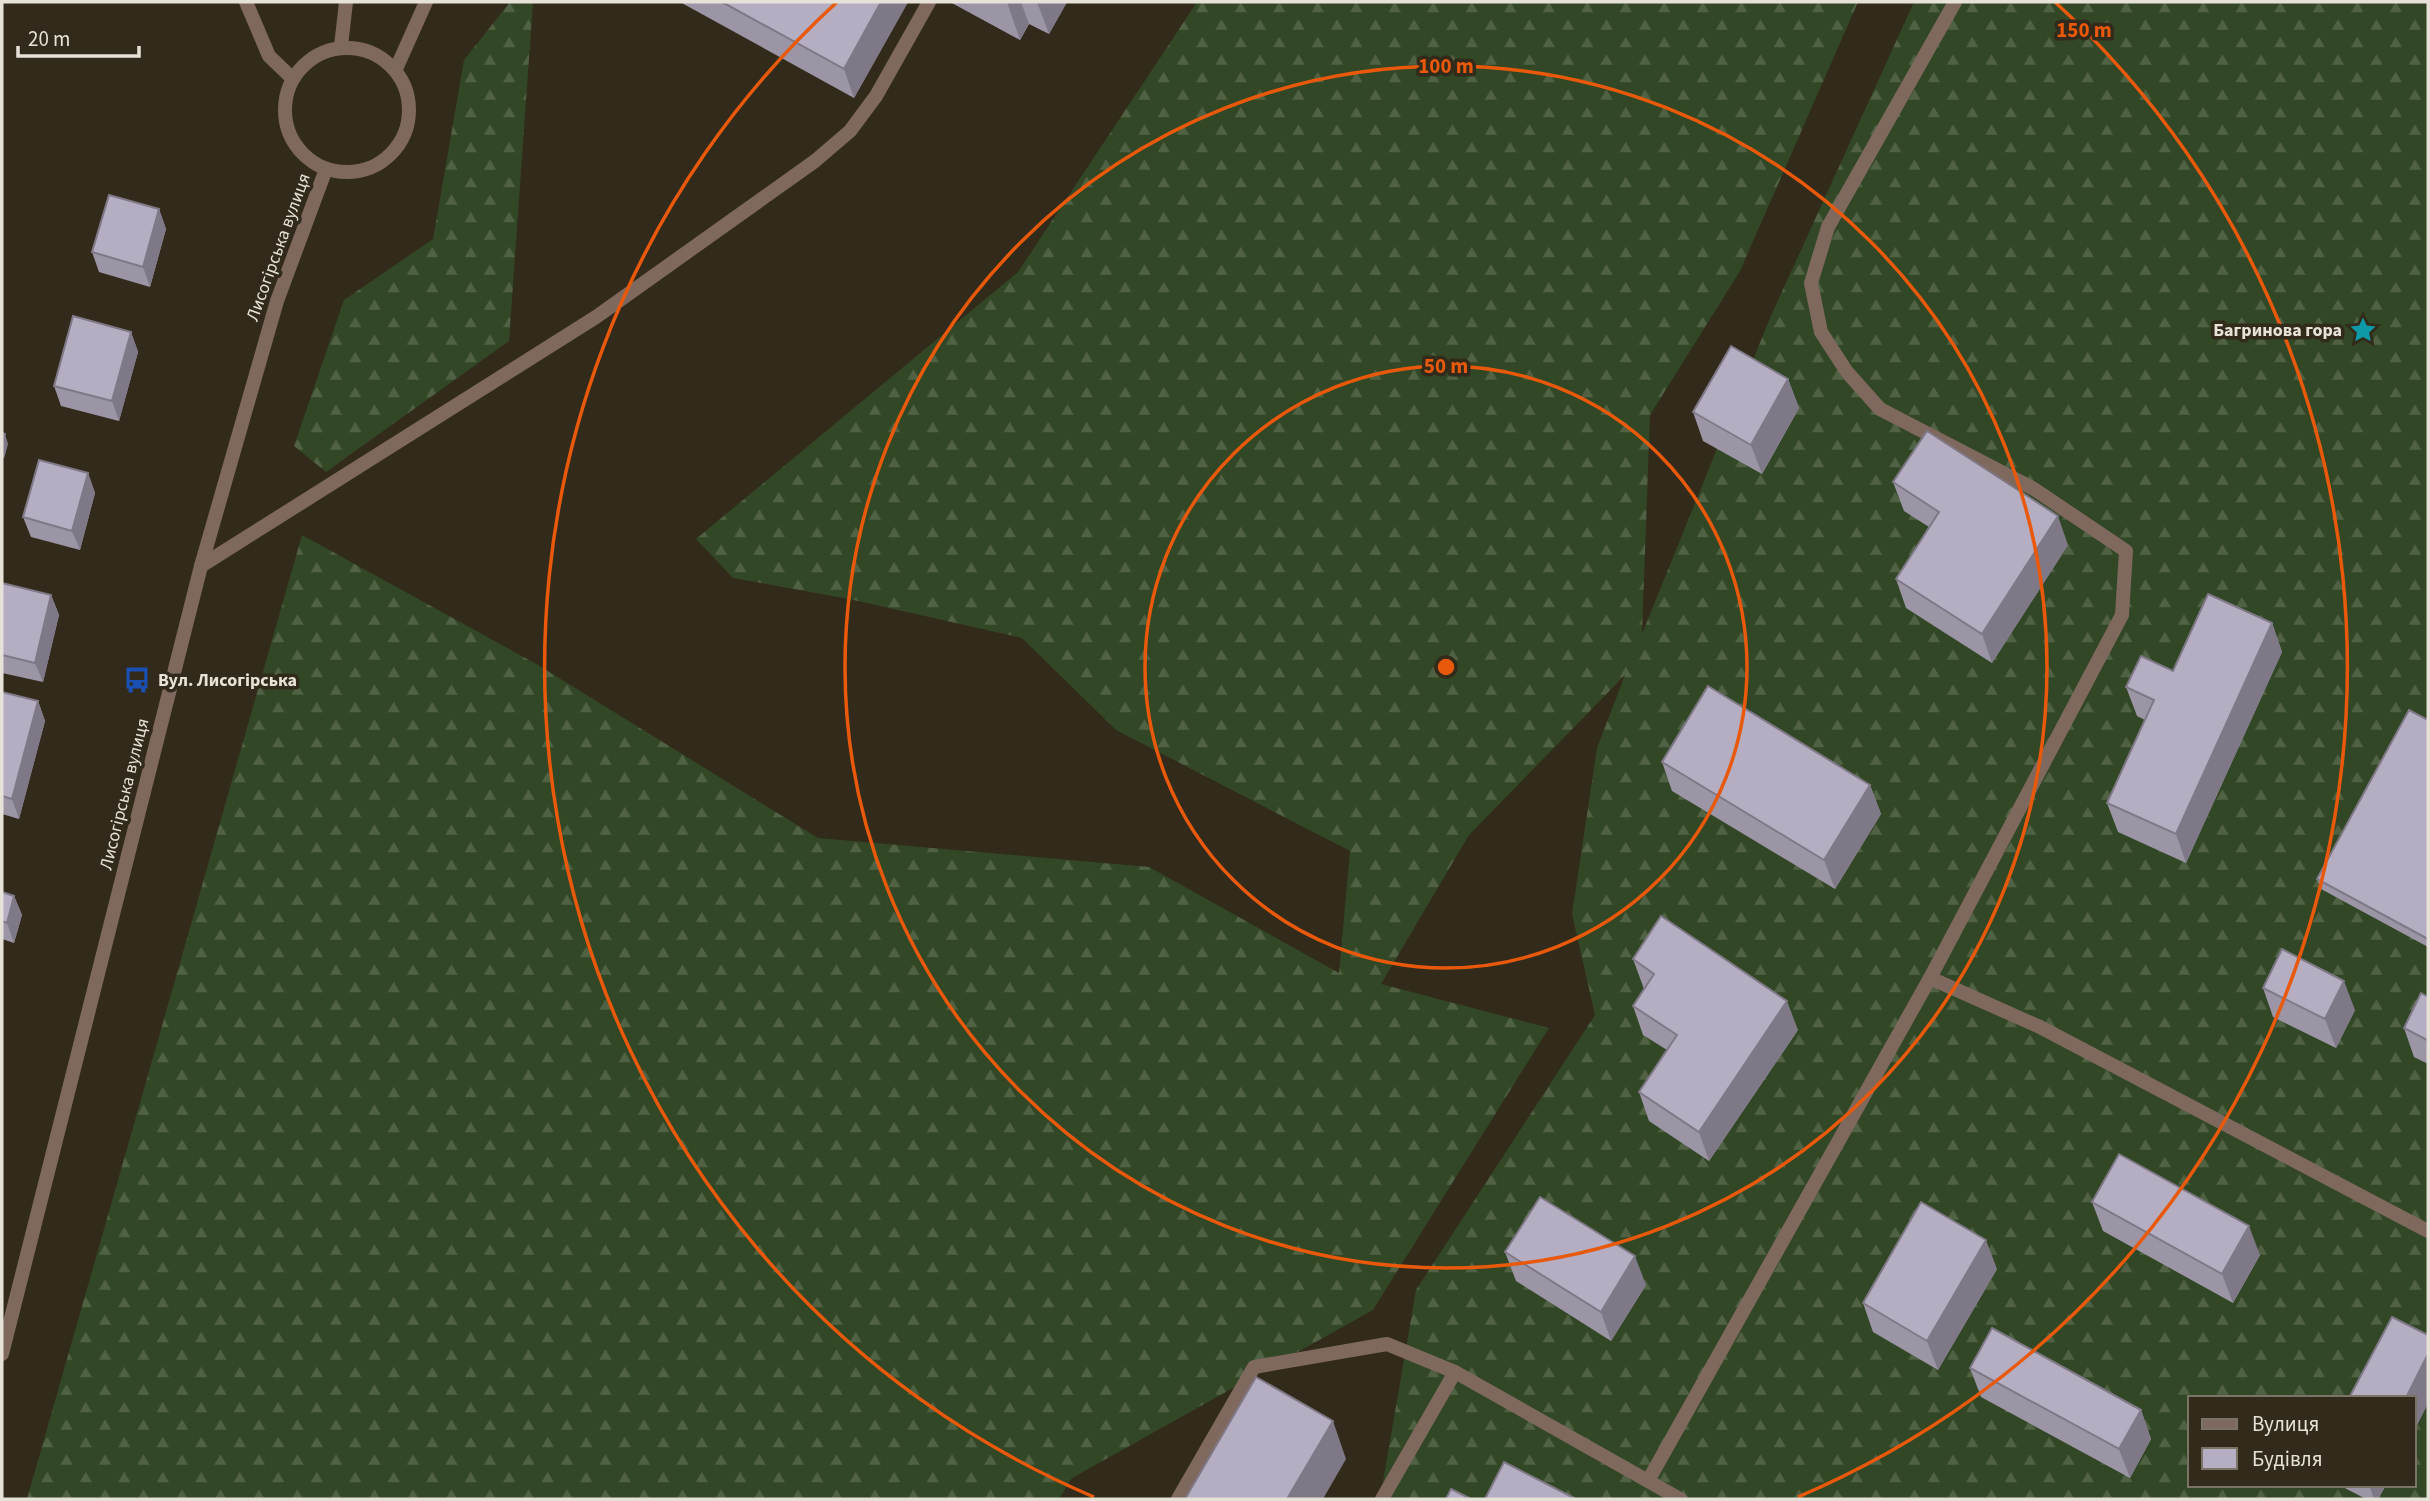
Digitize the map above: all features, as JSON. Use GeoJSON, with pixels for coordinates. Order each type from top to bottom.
{"type":"FeatureCollection","features":[{"type":"Feature","properties":{"kind":"street"},"geometry":{"type":"LineString","coordinates":[[246,2],[269,56],[292,78]]}},
{"type":"Feature","properties":{"kind":"street"},"geometry":{"type":"LineString","coordinates":[[341,46],[346,2]]}},
{"type":"Feature","properties":{"kind":"street"},"geometry":{"type":"LineString","coordinates":[[396,69],[426,2]]}},
{"type":"Feature","properties":{"kind":"street"},"geometry":{"type":"LineString","coordinates":[[201,566],[596,317],[815,161],[850,131],[876,96],[929,2]]}},
{"type":"Feature","properties":{"kind":"street"},"geometry":{"type":"LineString","coordinates":[[1648,1481],[1930,978],[2122,615],[2126,551],[2034,489],[1880,409],[1847,372],[1821,332],[1811,283],[1828,226],[1955,2]]}},
{"type":"Feature","properties":{"kind":"street"},"geometry":{"type":"LineString","coordinates":[[341,46],[371,51],[396,69],[409,96],[408,126],[393,153],[368,169],[348,174],[326,169],[310,160],[290,137],[284,107],[292,78],[313,56],[341,46]]}},
{"type":"Feature","properties":{"kind":"street","name":"Лисогірська вулиця"},"geometry":{"type":"LineString","coordinates":[[2,1354],[201,566],[277,301],[326,169]]}},
{"type":"Feature","properties":{"kind":"street"},"geometry":{"type":"LineString","coordinates":[[1930,978],[2039,1027],[2428,1231]]}},
{"type":"Feature","properties":{"kind":"street"},"geometry":{"type":"LineString","coordinates":[[1178,1499],[1254,1367],[1387,1344],[1455,1372],[1680,1499]]}},
{"type":"Feature","properties":{"kind":"street"},"geometry":{"type":"LineString","coordinates":[[1382,1499],[1455,1372]]}},
{"type":"Feature","properties":{"kind":"green space"},"geometry":{"type":"Polygon","coordinates":[[[510,2],[533,2],[509,341],[326,472],[294,446],[344,300],[433,239],[464,60],[510,2]]]}},
{"type":"Feature","properties":{"kind":"green space"},"geometry":{"type":"Polygon","coordinates":[[[1197,2],[1858,2],[1740,271],[1650,415],[1642,634],[1770,318],[1914,2],[2428,2],[2428,1499],[1380,1499],[1416,1290],[1595,1015],[1572,914],[1597,748],[1625,675],[1469,835],[1381,984],[1549,1028],[1373,1310],[1072,1478],[1059,1499],[27,1499],[302,535],[538,665],[818,838],[1149,867],[1339,973],[1350,851],[1116,730],[1022,638],[849,599],[733,578],[696,539],[1018,272],[1197,2]]]}},
{"type":"Feature","properties":{"kind":"building"},"geometry":{"type":"Polygon","coordinates":[[[722,2],[881,2],[844,69],[722,2]]]}},
{"type":"Feature","properties":{"kind":"building"},"geometry":{"type":"Polygon","coordinates":[[[109,195],[159,209],[143,267],[92,252],[109,195]]]}},
{"type":"Feature","properties":{"kind":"building"},"geometry":{"type":"Polygon","coordinates":[[[73,316],[131,332],[112,401],[54,386],[73,316]]]}},
{"type":"Feature","properties":{"kind":"building"},"geometry":{"type":"Polygon","coordinates":[[[1731,346],[1788,379],[1751,445],[1693,412],[1731,346]]]}},
{"type":"Feature","properties":{"kind":"building"},"geometry":{"type":"Polygon","coordinates":[[[1927,431],[2058,516],[1982,634],[1896,579],[1939,512],[1893,482],[1927,431]]]}},
{"type":"Feature","properties":{"kind":"building"},"geometry":{"type":"Polygon","coordinates":[[[39,460],[88,473],[72,531],[23,517],[39,460]]]}},
{"type":"Feature","properties":{"kind":"building"},"geometry":{"type":"Polygon","coordinates":[[[2,583],[51,595],[35,663],[2,655],[2,583]]]}},
{"type":"Feature","properties":{"kind":"building"},"geometry":{"type":"Polygon","coordinates":[[[2208,594],[2272,623],[2176,834],[2107,803],[2154,700],[2126,687],[2141,656],[2173,671],[2208,594]]]}},
{"type":"Feature","properties":{"kind":"building"},"geometry":{"type":"Polygon","coordinates":[[[1708,686],[1870,785],[1824,860],[1662,762],[1708,686]]]}},
{"type":"Feature","properties":{"kind":"building"},"geometry":{"type":"Polygon","coordinates":[[[2,692],[38,701],[12,799],[2,796],[2,692]]]}},
{"type":"Feature","properties":{"kind":"building"},"geometry":{"type":"Polygon","coordinates":[[[2409,710],[2428,720],[2428,939],[2317,879],[2409,710]]]}},
{"type":"Feature","properties":{"kind":"building"},"geometry":{"type":"Polygon","coordinates":[[[2,892],[14,896],[7,923],[2,921],[2,892]]]}},
{"type":"Feature","properties":{"kind":"building"},"geometry":{"type":"Polygon","coordinates":[[[1661,916],[1787,1001],[1699,1132],[1639,1092],[1677,1035],[1633,1006],[1654,974],[1633,959],[1661,916]]]}},
{"type":"Feature","properties":{"kind":"building"},"geometry":{"type":"Polygon","coordinates":[[[2282,949],[2344,981],[2325,1019],[2263,988],[2282,949]]]}},
{"type":"Feature","properties":{"kind":"building"},"geometry":{"type":"Polygon","coordinates":[[[2421,993],[2428,997],[2427,1040],[2404,1028],[2421,993]]]}},
{"type":"Feature","properties":{"kind":"building"},"geometry":{"type":"Polygon","coordinates":[[[2119,1154],[2249,1226],[2222,1274],[2092,1202],[2119,1154]]]}},
{"type":"Feature","properties":{"kind":"building"},"geometry":{"type":"Polygon","coordinates":[[[1540,1197],[1635,1256],[1601,1312],[1505,1252],[1540,1197]]]}},
{"type":"Feature","properties":{"kind":"building"},"geometry":{"type":"Polygon","coordinates":[[[1921,1202],[1986,1240],[1927,1341],[1863,1303],[1921,1202]]]}},
{"type":"Feature","properties":{"kind":"building"},"geometry":{"type":"Polygon","coordinates":[[[2392,1317],[2428,1335],[2428,1354],[2407,1396],[2350,1396],[2392,1317]]]}},
{"type":"Feature","properties":{"kind":"building"},"geometry":{"type":"Polygon","coordinates":[[[1992,1328],[2141,1410],[2119,1449],[1970,1368],[1992,1328]]]}},
{"type":"Feature","properties":{"kind":"building"},"geometry":{"type":"Polygon","coordinates":[[[1256,1377],[1333,1421],[1287,1499],[1185,1499],[1256,1377]]]}},
{"type":"Feature","properties":{"kind":"building"},"geometry":{"type":"Polygon","coordinates":[[[1504,1462],[1576,1499],[1485,1499],[1504,1462]]]}},
{"type":"Feature","properties":{"kind":"building"},"geometry":{"type":"Polygon","coordinates":[[[1451,1489],[1471,1499],[1446,1499],[1451,1489]]]}},
{"type":"Feature","properties":{"kind":"place","name":"Багринова гора"},"geometry":{"type":"Point","coordinates":[2363,330]}},
{"type":"Feature","properties":{"kind":"place","name":"Вул. Лисогірська"},"geometry":{"type":"Point","coordinates":[137,680]}}]}
